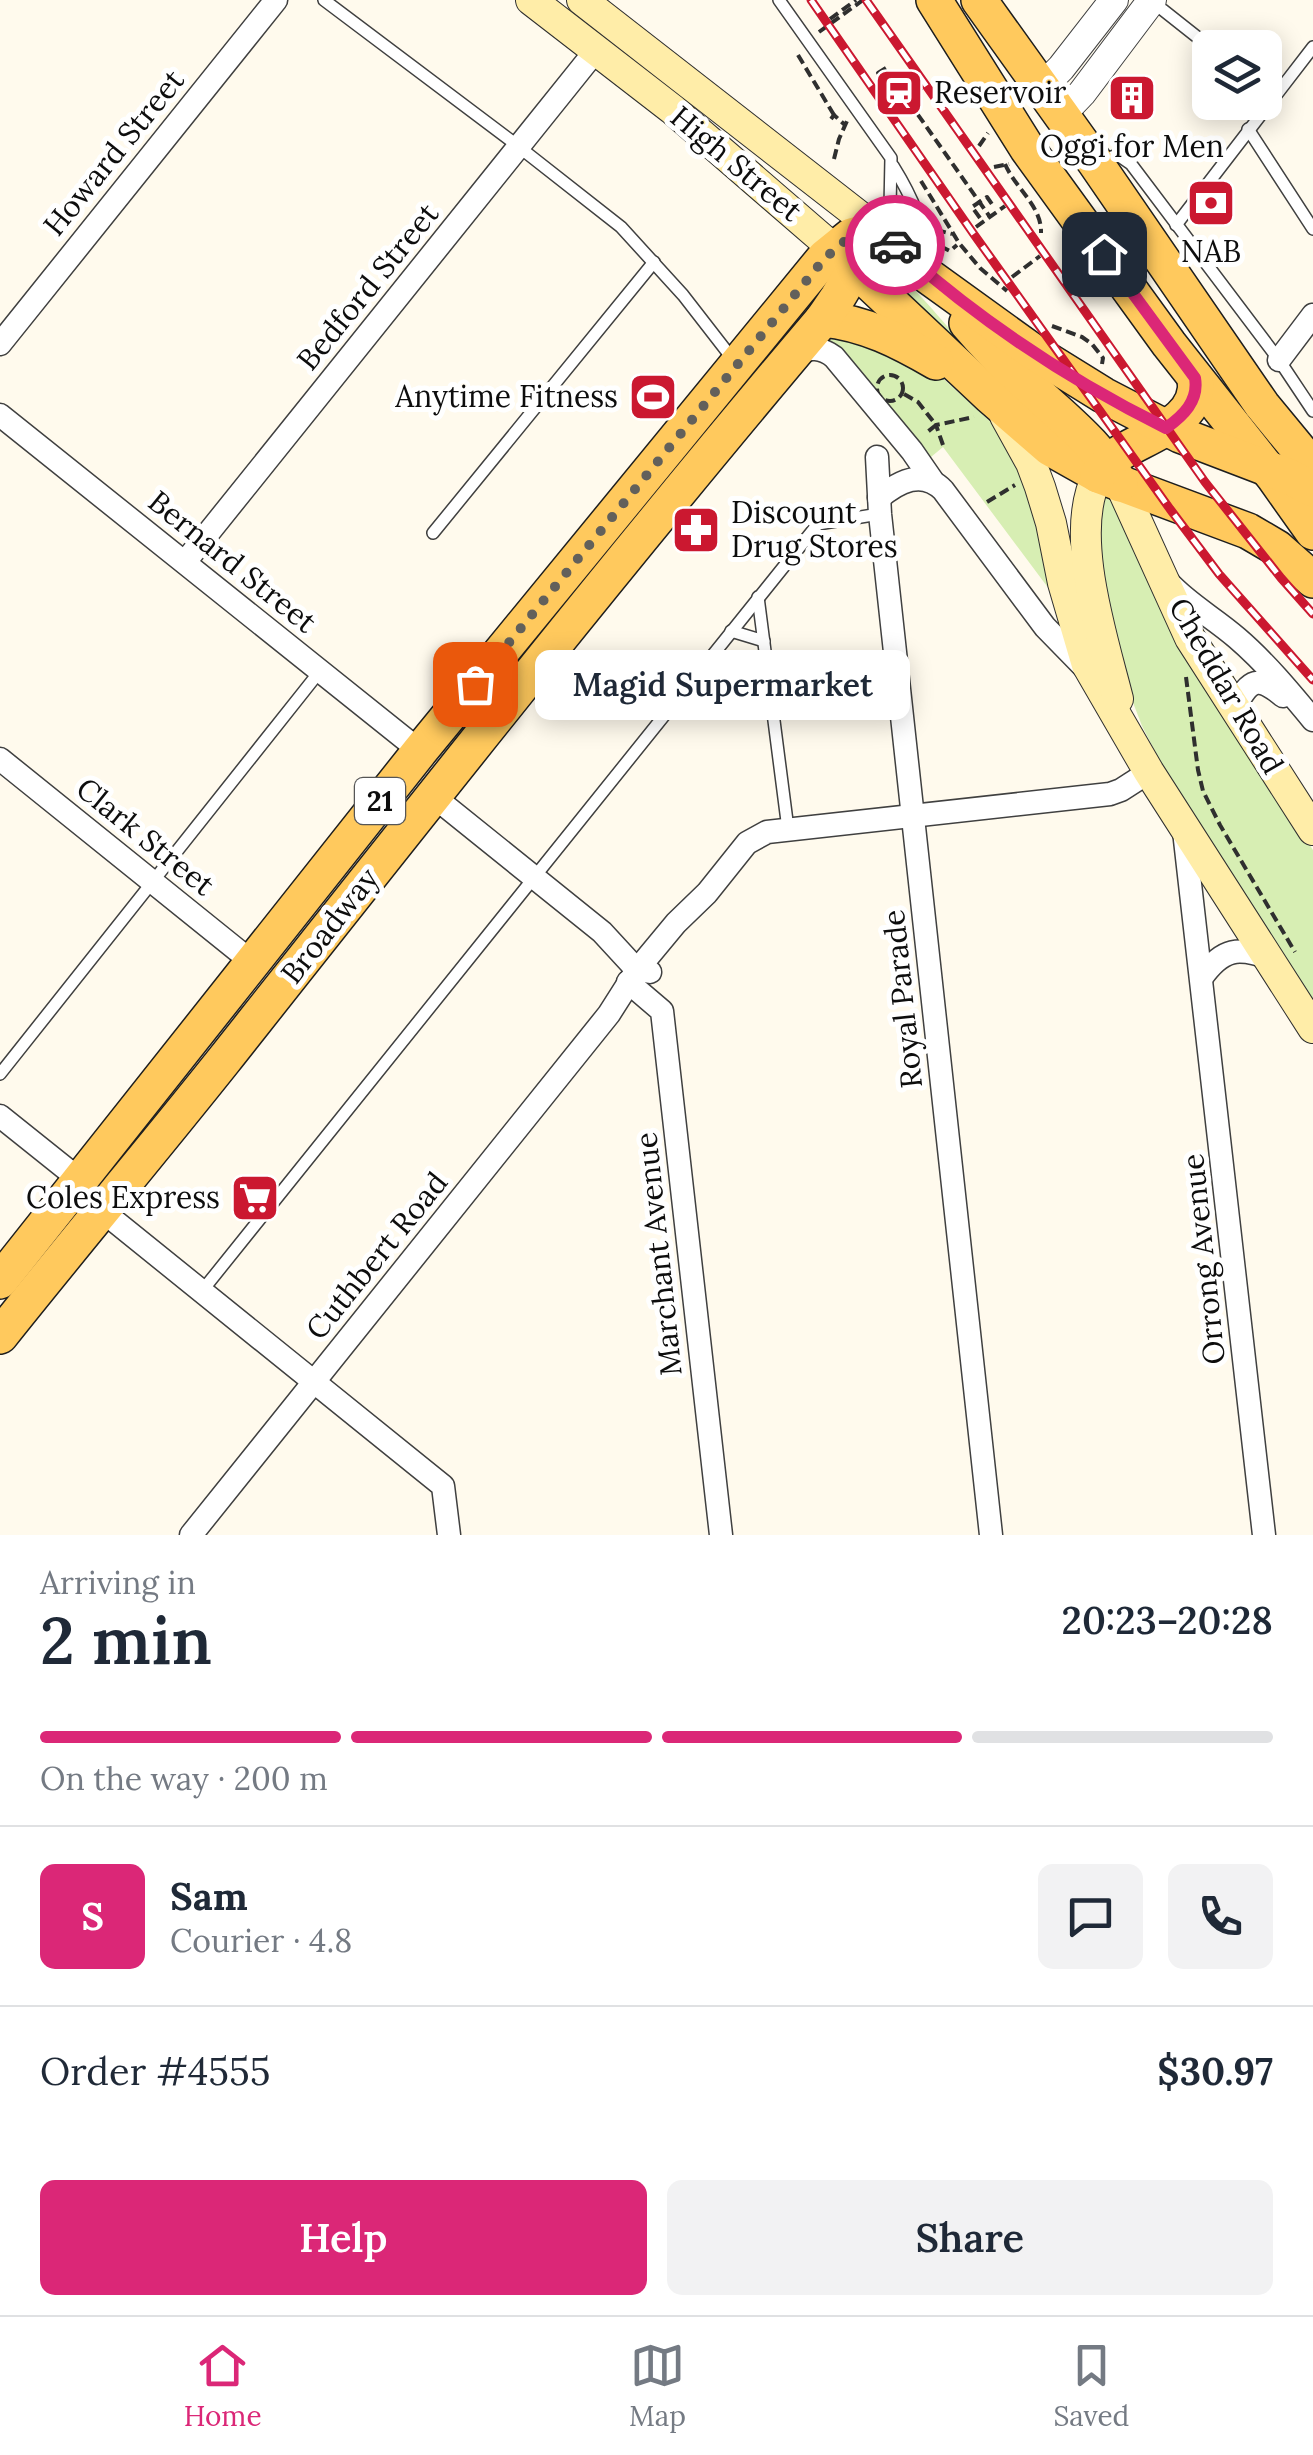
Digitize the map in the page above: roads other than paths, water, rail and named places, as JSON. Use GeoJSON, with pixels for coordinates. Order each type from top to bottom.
{"type":"FeatureCollection","features":[{"type":"Feature","properties":{"kind":"main road","name":"High Street"},"geometry":{"type":"LineString","coordinates":[[582,0],[877,230],[928,276],[1047,360],[1166,428],[1313,489]]}},
{"type":"Feature","properties":{"kind":"main road"},"geometry":{"type":"LineString","coordinates":[[934,0],[1008,143],[1272,473],[1313,532]]}},
{"type":"Feature","properties":{"kind":"main road"},"geometry":{"type":"LineString","coordinates":[[980,0],[1267,412],[1313,467]]}},
{"type":"Feature","properties":{"kind":"main road","name":"High Street"},"geometry":{"type":"LineString","coordinates":[[534,1],[683,118],[844,259],[983,402],[1050,448],[1261,538],[1313,580]]}},
{"type":"Feature","properties":{"kind":"main road"},"geometry":{"type":"LineString","coordinates":[[1008,143],[1052,101]]}},
{"type":"Feature","properties":{"kind":"main road"},"geometry":{"type":"LineString","coordinates":[[1095,162],[1084,175],[1086,187],[1143,272],[1170,344]]}},
{"type":"Feature","properties":{"kind":"main road","name":"Broadway"},"geometry":{"type":"LineString","coordinates":[[0,1336],[442,785],[823,319],[851,236],[877,230]]}},
{"type":"Feature","properties":{"kind":"main road","name":"Broadway"},"geometry":{"type":"LineString","coordinates":[[0,1281],[411,761],[737,364],[844,259]]}},
{"type":"Feature","properties":{"kind":"main road","name":"High Street"},"geometry":{"type":"LineString","coordinates":[[928,276],[986,344],[1076,428],[1109,474]]}},
{"type":"Feature","properties":{"kind":"main road"},"geometry":{"type":"LineString","coordinates":[[823,319],[851,323],[886,336],[983,402],[1012,427],[1037,478],[1078,638],[1094,678],[1184,827],[1284,957],[1313,1028]]}},
{"type":"Feature","properties":{"kind":"main road"},"geometry":{"type":"LineString","coordinates":[[1124,726],[1095,607],[1086,508],[1119,454],[1166,428],[1191,404],[1195,378]]}},
{"type":"Feature","properties":{"kind":"main road"},"geometry":{"type":"LineString","coordinates":[[1157,565],[1153,542],[1162,526],[1179,516],[1230,514],[1264,496],[1276,451],[1267,412]]}},
{"type":"Feature","properties":{"kind":"main road"},"geometry":{"type":"LineString","coordinates":[[686,428],[714,450]]}},
{"type":"Feature","properties":{"kind":"main road","name":"Cheddar Road"},"geometry":{"type":"LineString","coordinates":[[1109,474],[1190,638],[1313,830]]}},
{"type":"Feature","properties":{"kind":"main road"},"geometry":{"type":"LineString","coordinates":[[411,761],[442,785]]}},
{"type":"Feature","properties":{"kind":"main road"},"geometry":{"type":"LineString","coordinates":[[162,1077],[192,1100]]}},
{"type":"Feature","properties":{"kind":"street","name":"Howard Street"},"geometry":{"type":"LineString","coordinates":[[0,344],[276,0]]}},
{"type":"Feature","properties":{"kind":"street"},"geometry":{"type":"LineString","coordinates":[[1114,0],[1060,68],[1052,101],[1082,93],[1158,5]]}},
{"type":"Feature","properties":{"kind":"street","name":"Bedford Street"},"geometry":{"type":"LineString","coordinates":[[185,562],[597,50]]}},
{"type":"Feature","properties":{"kind":"street"},"geometry":{"type":"LineString","coordinates":[[1279,360],[1313,315]]}},
{"type":"Feature","properties":{"kind":"street"},"geometry":{"type":"LineString","coordinates":[[792,356],[816,348],[834,357],[943,490],[1044,627],[1094,678]]}},
{"type":"Feature","properties":{"kind":"street","name":"Bernard Street"},"geometry":{"type":"LineString","coordinates":[[2,416],[320,671],[411,761]]}},
{"type":"Feature","properties":{"kind":"street","name":"Royal Parade"},"geometry":{"type":"LineString","coordinates":[[877,457],[879,506],[991,1535]]}},
{"type":"Feature","properties":{"kind":"street"},"geometry":{"type":"LineString","coordinates":[[879,506],[904,480],[932,480]]}},
{"type":"Feature","properties":{"kind":"street"},"geometry":{"type":"LineString","coordinates":[[1157,565],[1182,597],[1259,658],[1313,720],[1263,681],[1246,689],[1235,708]]}},
{"type":"Feature","properties":{"kind":"street","name":"Clark Street"},"geometry":{"type":"LineString","coordinates":[[0,759],[252,962]]}},
{"type":"Feature","properties":{"kind":"street","name":"Cuthbert Road"},"geometry":{"type":"LineString","coordinates":[[192,1535],[640,974],[686,928],[706,892],[747,843],[767,832],[788,829],[1113,793],[1149,772]]}},
{"type":"Feature","properties":{"kind":"street","name":"Marchant Avenue"},"geometry":{"type":"LineString","coordinates":[[442,785],[534,876],[602,932],[640,974],[662,1012],[721,1535]]}},
{"type":"Feature","properties":{"kind":"street","name":"Orrong Avenue"},"geometry":{"type":"LineString","coordinates":[[1184,827],[1264,1535]]}},
{"type":"Feature","properties":{"kind":"street"},"geometry":{"type":"LineString","coordinates":[[1202,976],[1219,957],[1230,952],[1241,950],[1284,957]]}},
{"type":"Feature","properties":{"kind":"street"},"geometry":{"type":"LineString","coordinates":[[0,1116],[80,1180]]}},
{"type":"Feature","properties":{"kind":"street"},"geometry":{"type":"LineString","coordinates":[[100,1210],[443,1486],[449,1535]]}},
{"type":"Feature","properties":{"kind":"lane"},"geometry":{"type":"LineString","coordinates":[[324,0],[621,227],[737,364]]}},
{"type":"Feature","properties":{"kind":"lane"},"geometry":{"type":"LineString","coordinates":[[779,0],[911,195],[926,242],[928,276]]}},
{"type":"Feature","properties":{"kind":"lane"},"geometry":{"type":"LineString","coordinates":[[1158,5],[1192,33]]}},
{"type":"Feature","properties":{"kind":"lane"},"geometry":{"type":"LineString","coordinates":[[1282,81],[1313,46]]}},
{"type":"Feature","properties":{"kind":"lane"},"geometry":{"type":"LineString","coordinates":[[1176,225],[1254,120]]}},
{"type":"Feature","properties":{"kind":"lane"},"geometry":{"type":"LineString","coordinates":[[1248,129],[1313,229]]}},
{"type":"Feature","properties":{"kind":"lane"},"geometry":{"type":"LineString","coordinates":[[1095,162],[1122,156],[1279,360],[1313,411]]}},
{"type":"Feature","properties":{"kind":"lane"},"geometry":{"type":"LineString","coordinates":[[877,230],[890,206],[891,162]]}},
{"type":"Feature","properties":{"kind":"lane"},"geometry":{"type":"LineString","coordinates":[[432,533],[654,262]]}},
{"type":"Feature","properties":{"kind":"lane"},"geometry":{"type":"LineString","coordinates":[[202,1291],[818,524],[879,506]]}},
{"type":"Feature","properties":{"kind":"lane"},"geometry":{"type":"LineString","coordinates":[[758,597],[788,829]]}},
{"type":"Feature","properties":{"kind":"lane"},"geometry":{"type":"LineString","coordinates":[[731,631],[764,642]]}},
{"type":"Feature","properties":{"kind":"lane"},"geometry":{"type":"LineString","coordinates":[[0,1074],[320,671]]}},
{"type":"Feature","properties":{"kind":"railway"},"geometry":{"type":"LineString","coordinates":[[811,0],[1170,509],[1219,574],[1313,680]]}},
{"type":"Feature","properties":{"kind":"railway"},"geometry":{"type":"LineString","coordinates":[[866,0],[1205,482],[1313,614]]}},
{"type":"Feature","properties":{"kind":"place","name":"Reservoir"},"geometry":{"type":"Point","coordinates":[899,93]}},
{"type":"Feature","properties":{"kind":"place","name":"Oggi for Men"},"geometry":{"type":"Point","coordinates":[1132,98]}},
{"type":"Feature","properties":{"kind":"place","name":"NAB"},"geometry":{"type":"Point","coordinates":[1211,203]}},
{"type":"Feature","properties":{"kind":"place","name":"Anytime Fitness"},"geometry":{"type":"Point","coordinates":[653,397]}},
{"type":"Feature","properties":{"kind":"place","name":"Discount Drug Stores"},"geometry":{"type":"Point","coordinates":[696,530]}},
{"type":"Feature","properties":{"kind":"place","name":"Magid Supermarket"},"geometry":{"type":"Point","coordinates":[475,684]}},
{"type":"Feature","properties":{"kind":"place","name":"Coles Express"},"geometry":{"type":"Point","coordinates":[255,1198]}}]}
